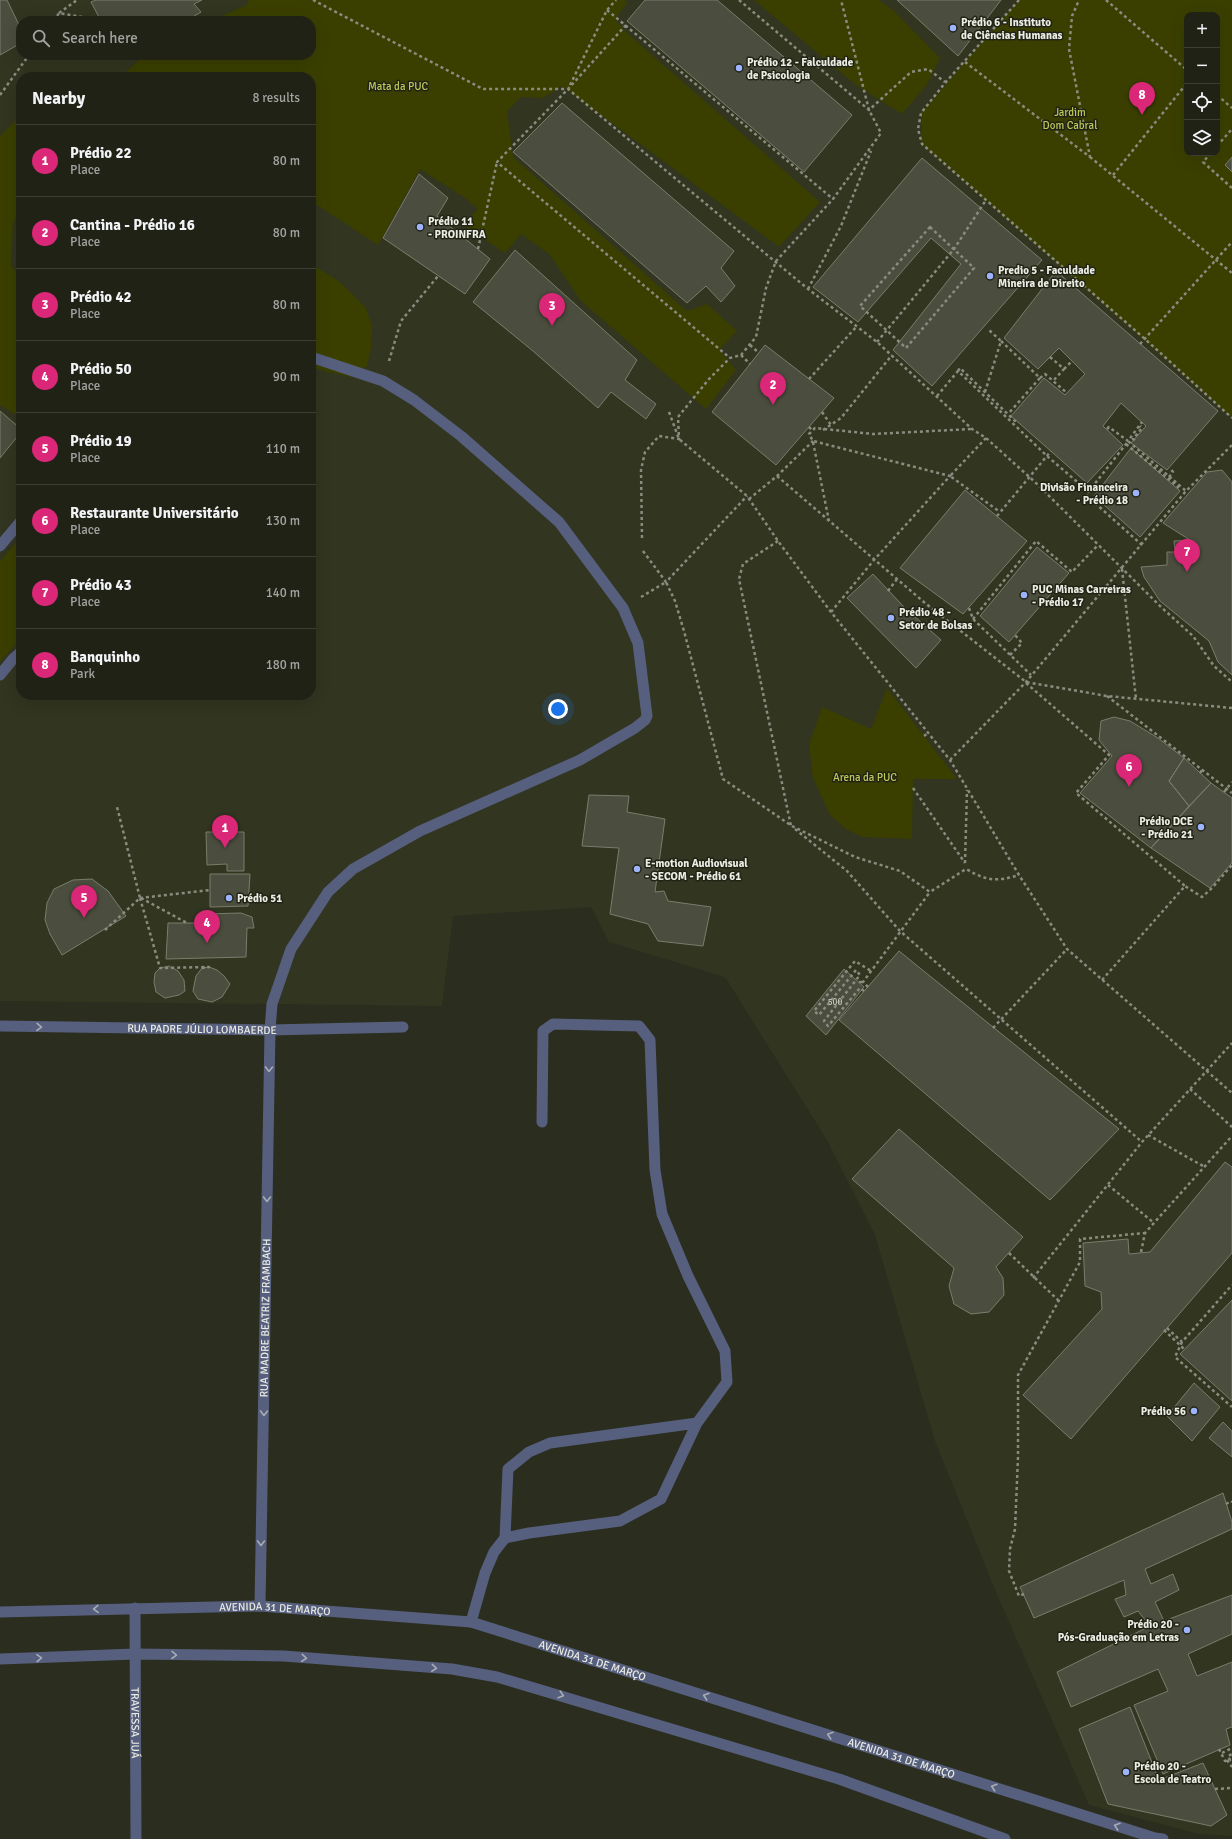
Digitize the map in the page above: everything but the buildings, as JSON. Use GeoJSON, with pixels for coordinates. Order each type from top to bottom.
{"type":"FeatureCollection","features":[{"type":"Feature","properties":{"kind":"street"},"geometry":{"type":"LineString","coordinates":[[316,359],[383,381],[414,400],[461,436],[559,522],[623,608]]}},
{"type":"Feature","properties":{"kind":"street"},"geometry":{"type":"LineString","coordinates":[[0,546],[16,526]]}},
{"type":"Feature","properties":{"kind":"street","name":"RUA MADRE BEATRIZ FRAMBACH"},"geometry":{"type":"LineString","coordinates":[[260,1606],[270,1030],[272,1004],[291,949],[328,892],[353,869],[420,831],[580,760],[635,728],[645,720],[647,709],[638,643],[623,608]]}},
{"type":"Feature","properties":{"kind":"street"},"geometry":{"type":"LineString","coordinates":[[0,675],[16,656]]}},
{"type":"Feature","properties":{"kind":"street"},"geometry":{"type":"LineString","coordinates":[[505,1538],[529,1533],[620,1521],[661,1499],[697,1423],[727,1382],[726,1351],[688,1276],[662,1214],[655,1170],[650,1040],[639,1026],[553,1024],[543,1031],[542,1122]]}},
{"type":"Feature","properties":{"kind":"street","name":"RUA PADRE JÚLIO LOMBAERDE"},"geometry":{"type":"LineString","coordinates":[[0,1026],[270,1030],[403,1027]]}},
{"type":"Feature","properties":{"kind":"street"},"geometry":{"type":"LineString","coordinates":[[471,1622],[485,1573],[494,1552],[505,1538],[508,1469],[529,1452],[550,1443],[697,1423]]}},
{"type":"Feature","properties":{"kind":"street","name":"AVENIDA 31 DE MARÇO"},"geometry":{"type":"LineString","coordinates":[[0,1612],[260,1606],[471,1622],[1155,1838],[1164,1839]]}},
{"type":"Feature","properties":{"kind":"street","name":"TRAVESSA JUÁ"},"geometry":{"type":"LineString","coordinates":[[135,1608],[136,1839]]}},
{"type":"Feature","properties":{"kind":"street"},"geometry":{"type":"LineString","coordinates":[[0,1659],[136,1654],[284,1656],[452,1670],[497,1677],[838,1779],[1005,1839]]}},
{"type":"Feature","properties":{"kind":"path"},"geometry":{"type":"LineString","coordinates":[[57,16],[77,0]]}},
{"type":"Feature","properties":{"kind":"path"},"geometry":{"type":"LineString","coordinates":[[313,0],[483,89],[568,89],[808,289],[877,342],[972,429],[986,438],[1030,478],[1161,607],[1193,636],[1214,666],[1232,682]]}},
{"type":"Feature","properties":{"kind":"path"},"geometry":{"type":"LineString","coordinates":[[568,89],[607,10],[616,0]]}},
{"type":"Feature","properties":{"kind":"path"},"geometry":{"type":"LineString","coordinates":[[739,0],[869,110]]}},
{"type":"Feature","properties":{"kind":"path"},"geometry":{"type":"LineString","coordinates":[[679,439],[678,417],[709,379],[730,358],[741,355],[756,338],[766,288],[776,261],[833,199],[881,133],[869,110],[841,0]]}},
{"type":"Feature","properties":{"kind":"path"},"geometry":{"type":"LineString","coordinates":[[1019,0],[965,62],[945,82],[921,113],[918,129],[922,144],[1145,339],[1232,418]]}},
{"type":"Feature","properties":{"kind":"path"},"geometry":{"type":"LineString","coordinates":[[1079,0],[1072,16],[1069,49],[1090,157]]}},
{"type":"Feature","properties":{"kind":"path"},"geometry":{"type":"LineString","coordinates":[[1106,0],[1184,67]]}},
{"type":"Feature","properties":{"kind":"path"},"geometry":{"type":"LineString","coordinates":[[607,10],[833,199]]}},
{"type":"Feature","properties":{"kind":"path"},"geometry":{"type":"LineString","coordinates":[[59,13],[77,16]]}},
{"type":"Feature","properties":{"kind":"path"},"geometry":{"type":"LineString","coordinates":[[478,249],[497,162],[568,89],[626,25]]}},
{"type":"Feature","properties":{"kind":"path"},"geometry":{"type":"LineString","coordinates":[[17,72],[26,60]]}},
{"type":"Feature","properties":{"kind":"path"},"geometry":{"type":"LineString","coordinates":[[965,62],[1113,175],[1232,273]]}},
{"type":"Feature","properties":{"kind":"path"},"geometry":{"type":"LineString","coordinates":[[869,110],[911,72],[928,69],[945,82]]}},
{"type":"Feature","properties":{"kind":"path"},"geometry":{"type":"LineString","coordinates":[[0,95],[16,74]]}},
{"type":"Feature","properties":{"kind":"path"},"geometry":{"type":"LineString","coordinates":[[1113,175],[1186,84]]}},
{"type":"Feature","properties":{"kind":"path"},"geometry":{"type":"LineString","coordinates":[[0,87],[6,88]]}},
{"type":"Feature","properties":{"kind":"path"},"geometry":{"type":"LineString","coordinates":[[1220,98],[1232,108]]}},
{"type":"Feature","properties":{"kind":"path"},"geometry":{"type":"LineString","coordinates":[[1220,143],[1232,129]]}},
{"type":"Feature","properties":{"kind":"path"},"geometry":{"type":"LineString","coordinates":[[808,289],[841,226],[873,146]]}},
{"type":"Feature","properties":{"kind":"path"},"geometry":{"type":"LineString","coordinates":[[1208,156],[1203,162],[1232,188]]}},
{"type":"Feature","properties":{"kind":"path"},"geometry":{"type":"LineString","coordinates":[[497,162],[730,358]]}},
{"type":"Feature","properties":{"kind":"path"},"geometry":{"type":"LineString","coordinates":[[877,342],[954,249],[986,200]]}},
{"type":"Feature","properties":{"kind":"path"},"geometry":{"type":"LineString","coordinates":[[930,228],[954,249],[974,268],[906,348],[860,306],[930,228]]}},
{"type":"Feature","properties":{"kind":"path"},"geometry":{"type":"LineString","coordinates":[[1140,344],[1232,242]]}},
{"type":"Feature","properties":{"kind":"path"},"geometry":{"type":"LineString","coordinates":[[383,381],[401,321],[438,276]]}},
{"type":"Feature","properties":{"kind":"path"},"geometry":{"type":"LineString","coordinates":[[810,379],[857,326]]}},
{"type":"Feature","properties":{"kind":"path"},"geometry":{"type":"LineString","coordinates":[[989,330],[1040,378]]}},
{"type":"Feature","properties":{"kind":"path"},"geometry":{"type":"LineString","coordinates":[[985,392],[1001,341]]}},
{"type":"Feature","properties":{"kind":"path"},"geometry":{"type":"LineString","coordinates":[[750,345],[759,353]]}},
{"type":"Feature","properties":{"kind":"path"},"geometry":{"type":"LineString","coordinates":[[741,355],[750,364]]}},
{"type":"Feature","properties":{"kind":"path"},"geometry":{"type":"LineString","coordinates":[[823,430],[841,418],[892,356]]}},
{"type":"Feature","properties":{"kind":"path"},"geometry":{"type":"LineString","coordinates":[[1050,357],[1064,369]]}},
{"type":"Feature","properties":{"kind":"path"},"geometry":{"type":"LineString","coordinates":[[1053,380],[1072,361]]}},
{"type":"Feature","properties":{"kind":"path"},"geometry":{"type":"LineString","coordinates":[[937,396],[960,368],[1016,422],[1013,424]]}},
{"type":"Feature","properties":{"kind":"path"},"geometry":{"type":"LineString","coordinates":[[958,371],[1047,456],[1089,492]]}},
{"type":"Feature","properties":{"kind":"path"},"geometry":{"type":"LineString","coordinates":[[1008,414],[1045,374],[1067,393]]}},
{"type":"Feature","properties":{"kind":"path"},"geometry":{"type":"LineString","coordinates":[[669,412],[679,439],[747,496],[778,541],[831,612],[950,760],[1019,875],[1067,949],[1232,1093]]}},
{"type":"Feature","properties":{"kind":"path"},"geometry":{"type":"LineString","coordinates":[[822,412],[831,425]]}},
{"type":"Feature","properties":{"kind":"path"},"geometry":{"type":"LineString","coordinates":[[1142,422],[1086,495],[1142,545]]}},
{"type":"Feature","properties":{"kind":"path"},"geometry":{"type":"LineString","coordinates":[[1134,440],[1133,439],[1142,428],[1140,426]]}},
{"type":"Feature","properties":{"kind":"path"},"geometry":{"type":"LineString","coordinates":[[809,427],[813,431]]}},
{"type":"Feature","properties":{"kind":"path"},"geometry":{"type":"LineString","coordinates":[[1107,429],[1109,427],[1178,487],[1177,488]]}},
{"type":"Feature","properties":{"kind":"path"},"geometry":{"type":"LineString","coordinates":[[829,521],[813,441],[809,434],[815,428],[872,434],[972,429]]}},
{"type":"Feature","properties":{"kind":"path"},"geometry":{"type":"LineString","coordinates":[[642,538],[641,470],[645,452],[659,436],[679,439]]}},
{"type":"Feature","properties":{"kind":"path"},"geometry":{"type":"LineString","coordinates":[[831,612],[874,560],[986,438]]}},
{"type":"Feature","properties":{"kind":"path"},"geometry":{"type":"LineString","coordinates":[[813,441],[950,476],[1000,512]]}},
{"type":"Feature","properties":{"kind":"path"},"geometry":{"type":"LineString","coordinates":[[749,499],[777,476],[813,441]]}},
{"type":"Feature","properties":{"kind":"path"},"geometry":{"type":"LineString","coordinates":[[1127,443],[1186,491]]}},
{"type":"Feature","properties":{"kind":"path"},"geometry":{"type":"LineString","coordinates":[[950,760],[1026,682],[1186,491],[1232,445]]}},
{"type":"Feature","properties":{"kind":"path"},"geometry":{"type":"LineString","coordinates":[[997,516],[1051,451]]}},
{"type":"Feature","properties":{"kind":"path"},"geometry":{"type":"LineString","coordinates":[[1169,477],[1174,472],[1170,468]]}},
{"type":"Feature","properties":{"kind":"path"},"geometry":{"type":"LineString","coordinates":[[777,476],[874,560],[1026,682],[1110,756],[1076,793],[1185,886],[1202,897],[1232,865]]}},
{"type":"Feature","properties":{"kind":"path"},"geometry":{"type":"LineString","coordinates":[[1095,484],[1100,488]]}},
{"type":"Feature","properties":{"kind":"path"},"geometry":{"type":"LineString","coordinates":[[623,608],[666,582],[747,496]]}},
{"type":"Feature","properties":{"kind":"path"},"geometry":{"type":"LineString","coordinates":[[778,541],[743,564],[739,579],[792,826]]}},
{"type":"Feature","properties":{"kind":"path"},"geometry":{"type":"LineString","coordinates":[[973,619],[1036,541],[1072,572],[1098,545]]}},
{"type":"Feature","properties":{"kind":"path"},"geometry":{"type":"LineString","coordinates":[[643,551],[666,582],[675,602],[723,779],[792,826],[847,871],[900,931],[1142,1142]]}},
{"type":"Feature","properties":{"kind":"path"},"geometry":{"type":"LineString","coordinates":[[1122,569],[1136,699]]}},
{"type":"Feature","properties":{"kind":"path"},"geometry":{"type":"LineString","coordinates":[[888,590],[897,579]]}},
{"type":"Feature","properties":{"kind":"path"},"geometry":{"type":"LineString","coordinates":[[968,608],[973,619],[1031,675]]}},
{"type":"Feature","properties":{"kind":"path"},"geometry":{"type":"LineString","coordinates":[[1010,655],[1022,643],[1015,635]]}},
{"type":"Feature","properties":{"kind":"path"},"geometry":{"type":"LineString","coordinates":[[1026,682],[1107,696],[1232,708]]}},
{"type":"Feature","properties":{"kind":"path"},"geometry":{"type":"LineString","coordinates":[[1107,696],[1178,753],[1203,769],[1232,793]]}},
{"type":"Feature","properties":{"kind":"path"},"geometry":{"type":"LineString","coordinates":[[924,736],[928,733]]}},
{"type":"Feature","properties":{"kind":"path"},"geometry":{"type":"LineString","coordinates":[[1200,773],[1203,769]]}},
{"type":"Feature","properties":{"kind":"path"},"geometry":{"type":"LineString","coordinates":[[1224,792],[1232,782]]}},
{"type":"Feature","properties":{"kind":"path"},"geometry":{"type":"LineString","coordinates":[[913,788],[965,863]]}},
{"type":"Feature","properties":{"kind":"path"},"geometry":{"type":"LineString","coordinates":[[966,869],[967,789]]}},
{"type":"Feature","properties":{"kind":"path"},"geometry":{"type":"LineString","coordinates":[[117,807],[140,898],[160,968],[209,968],[202,968]]}},
{"type":"Feature","properties":{"kind":"path"},"geometry":{"type":"LineString","coordinates":[[792,826],[855,857],[900,871],[930,892]]}},
{"type":"Feature","properties":{"kind":"path"},"geometry":{"type":"LineString","coordinates":[[966,869],[980,877],[1002,880],[1019,875]]}},
{"type":"Feature","properties":{"kind":"path"},"geometry":{"type":"LineString","coordinates":[[863,982],[930,892],[966,869]]}},
{"type":"Feature","properties":{"kind":"path"},"geometry":{"type":"LineString","coordinates":[[1102,980],[1185,886]]}},
{"type":"Feature","properties":{"kind":"path"},"geometry":{"type":"LineString","coordinates":[[105,930],[140,898],[210,890]]}},
{"type":"Feature","properties":{"kind":"path"},"geometry":{"type":"LineString","coordinates":[[140,898],[187,923]]}},
{"type":"Feature","properties":{"kind":"path"},"geometry":{"type":"LineString","coordinates":[[993,1028],[1067,949]]}},
{"type":"Feature","properties":{"kind":"path"},"geometry":{"type":"LineString","coordinates":[[864,991],[860,988],[828,1026],[824,1021],[860,975],[856,970],[819,1015],[814,1011],[855,961],[871,971]]}},
{"type":"Feature","properties":{"kind":"path"},"geometry":{"type":"LineString","coordinates":[[859,982],[863,982],[868,987]]}},
{"type":"Feature","properties":{"kind":"path"},"geometry":{"type":"LineString","coordinates":[[1033,1278],[1142,1142],[1190,1089],[1208,1072],[1232,1043]]}},
{"type":"Feature","properties":{"kind":"path"},"geometry":{"type":"LineString","coordinates":[[1190,1089],[1232,1127]]}},
{"type":"Feature","properties":{"kind":"path"},"geometry":{"type":"LineString","coordinates":[[1148,1135],[1203,1166]]}},
{"type":"Feature","properties":{"kind":"path"},"geometry":{"type":"LineString","coordinates":[[1141,1252],[1145,1233],[1203,1166],[1232,1136]]}},
{"type":"Feature","properties":{"kind":"path"},"geometry":{"type":"LineString","coordinates":[[1108,1185],[1154,1223]]}},
{"type":"Feature","properties":{"kind":"path"},"geometry":{"type":"LineString","coordinates":[[1024,1594],[1019,1596],[1009,1571],[1010,1549],[1016,1529],[1018,1375],[1080,1262],[1080,1239],[1145,1233]]}},
{"type":"Feature","properties":{"kind":"path"},"geometry":{"type":"LineString","coordinates":[[1009,1254],[1058,1300]]}},
{"type":"Feature","properties":{"kind":"path"},"geometry":{"type":"LineString","coordinates":[[1232,1285],[1182,1342],[1174,1357],[1232,1407]]}},
{"type":"Feature","properties":{"kind":"path"},"geometry":{"type":"LineString","coordinates":[[1167,1328],[1182,1342]]}},
{"type":"Feature","properties":{"kind":"path"},"geometry":{"type":"LineString","coordinates":[[1164,1330],[1184,1349]]}},
{"type":"Feature","properties":{"kind":"path"},"geometry":{"type":"LineString","coordinates":[[1226,1504],[1230,1501],[1232,1502]]}},
{"type":"Feature","properties":{"kind":"path"},"geometry":{"type":"LineString","coordinates":[[1222,1753],[1232,1748]]}},
{"type":"Feature","properties":{"kind":"path"},"geometry":{"type":"LineString","coordinates":[[1219,1749],[1225,1761],[1228,1760]]}},
{"type":"Feature","properties":{"kind":"path"},"geometry":{"type":"LineString","coordinates":[[1232,1754],[1228,1756],[1230,1760],[1228,1760],[1232,1767]]}},
{"type":"Feature","properties":{"kind":"path"},"geometry":{"type":"LineString","coordinates":[[1216,1789],[1232,1788]]}},
{"type":"Feature","properties":{"kind":"shaded area"},"geometry":{"type":"Polygon","coordinates":[[[0,0],[1232,0],[1232,1836],[1199,1834],[1089,1805],[996,1592],[935,1441],[875,1235],[827,1140],[725,977],[609,942],[591,907],[453,916],[442,1006],[0,1001],[0,0]]]}},
{"type":"Feature","properties":{"kind":"green space","name":"Mata da PUC"},"geometry":{"type":"Polygon","coordinates":[[[249,0],[625,0],[627,3],[615,19],[628,34],[820,202],[779,247],[562,86],[543,98],[521,97],[507,111],[513,157],[687,311],[707,304],[737,331],[719,350],[736,370],[706,409],[581,301],[549,254],[521,234],[505,253],[463,225],[478,209],[465,198],[420,169],[378,245],[316,204],[316,72],[126,72],[139,60],[316,60],[316,16],[222,16],[247,5],[249,0]]]}},
{"type":"Feature","properties":{"kind":"green space"},"geometry":{"type":"Polygon","coordinates":[[[754,0],[879,0],[893,10],[940,58],[926,86],[902,114],[856,85],[754,0]]]}},
{"type":"Feature","properties":{"kind":"green space","name":"Jardim Dom Cabral"},"geometry":{"type":"Polygon","coordinates":[[[1019,0],[1232,0],[1232,418],[922,144],[921,113],[1019,0]]]}},
{"type":"Feature","properties":{"kind":"green space"},"geometry":{"type":"Polygon","coordinates":[[[16,120],[16,216],[13,225],[11,266],[16,272],[16,415],[0,405],[0,136],[16,120]]]}},
{"type":"Feature","properties":{"kind":"green space"},"geometry":{"type":"Polygon","coordinates":[[[316,267],[340,282],[366,308],[372,327],[371,348],[367,366],[351,377],[316,368],[316,267]]]}},
{"type":"Feature","properties":{"kind":"green space"},"geometry":{"type":"Polygon","coordinates":[[[16,543],[16,644],[0,662],[0,561],[16,543]]]}},
{"type":"Feature","properties":{"kind":"green space","name":"Arena da PUC"},"geometry":{"type":"Polygon","coordinates":[[[887,688],[957,779],[913,779],[912,839],[862,837],[846,829],[830,815],[813,778],[809,745],[822,707],[871,729],[887,688]]]}},
{"type":"Feature","properties":{"kind":"place","name":"Prédio 6 - Instituto de Ciências Humanas"},"geometry":{"type":"Point","coordinates":[953,28]}},
{"type":"Feature","properties":{"kind":"place","name":"Prédio 12 - Falculdade de Psicologia"},"geometry":{"type":"Point","coordinates":[739,68]}},
{"type":"Feature","properties":{"kind":"place","name":"Banquinho"},"geometry":{"type":"Point","coordinates":[1142,115]}},
{"type":"Feature","properties":{"kind":"place","name":"Prédio 11 - PROINFRA"},"geometry":{"type":"Point","coordinates":[420,227]}},
{"type":"Feature","properties":{"kind":"place","name":"Predio 5 - Faculdade Mineira de Direito"},"geometry":{"type":"Point","coordinates":[990,276]}},
{"type":"Feature","properties":{"kind":"place","name":"Prédio 42"},"geometry":{"type":"Point","coordinates":[552,326]}},
{"type":"Feature","properties":{"kind":"place","name":"Cantina - Prédio 16"},"geometry":{"type":"Point","coordinates":[773,405]}},
{"type":"Feature","properties":{"kind":"place","name":"Divisão Financeira - Prédio 18"},"geometry":{"type":"Point","coordinates":[1136,493]}},
{"type":"Feature","properties":{"kind":"place","name":"Prédio 43"},"geometry":{"type":"Point","coordinates":[1187,572]}},
{"type":"Feature","properties":{"kind":"place","name":"PUC Minas Carreiras - Prédio 17"},"geometry":{"type":"Point","coordinates":[1024,595]}},
{"type":"Feature","properties":{"kind":"place","name":"Prédio 48 - Setor de Bolsas"},"geometry":{"type":"Point","coordinates":[891,618]}},
{"type":"Feature","properties":{"kind":"place","name":"Restaurante Universitário"},"geometry":{"type":"Point","coordinates":[1129,787]}},
{"type":"Feature","properties":{"kind":"place","name":"Prédio DCE - Prédio 21"},"geometry":{"type":"Point","coordinates":[1201,827]}},
{"type":"Feature","properties":{"kind":"place","name":"Prédio 22"},"geometry":{"type":"Point","coordinates":[225,848]}},
{"type":"Feature","properties":{"kind":"place","name":"E-motion Audiovisual - SECOM - Prédio 61"},"geometry":{"type":"Point","coordinates":[637,869]}},
{"type":"Feature","properties":{"kind":"place","name":"Prédio 51"},"geometry":{"type":"Point","coordinates":[229,898]}},
{"type":"Feature","properties":{"kind":"place","name":"Prédio 19"},"geometry":{"type":"Point","coordinates":[84,918]}},
{"type":"Feature","properties":{"kind":"place","name":"Prédio 50"},"geometry":{"type":"Point","coordinates":[207,943]}},
{"type":"Feature","properties":{"kind":"place","name":"Prédio 56"},"geometry":{"type":"Point","coordinates":[1194,1411]}},
{"type":"Feature","properties":{"kind":"place","name":"Prédio 20 - Pós-Graduação em Letras"},"geometry":{"type":"Point","coordinates":[1187,1630]}},
{"type":"Feature","properties":{"kind":"place","name":"Prédio 20 - Escola de Teatro"},"geometry":{"type":"Point","coordinates":[1126,1772]}}]}
